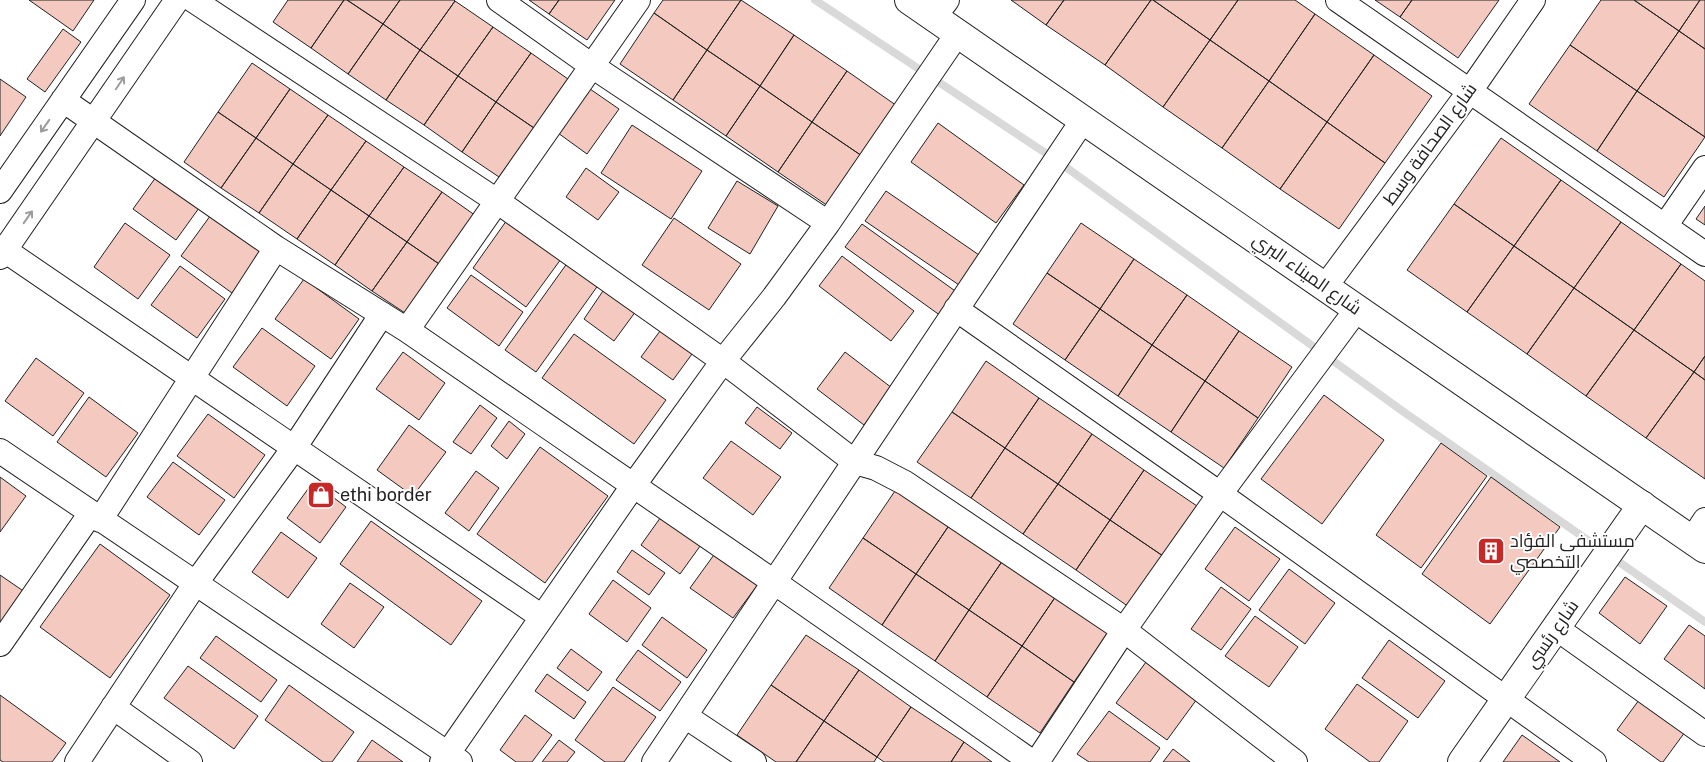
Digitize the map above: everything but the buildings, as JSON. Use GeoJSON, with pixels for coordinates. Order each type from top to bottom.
{"type":"FeatureCollection","features":[{"type":"Feature","properties":{"kind":"main road","name":"شارع الميناء البري"},"geometry":{"type":"LineString","coordinates":[[909,0],[940,9],[958,34],[1642,505],[1701,536]]}},
{"type":"Feature","properties":{"kind":"main road","name":"شارع رئسي"},"geometry":{"type":"LineString","coordinates":[[1462,762],[1642,505]]}},
{"type":"Feature","properties":{"kind":"street"},"geometry":{"type":"LineString","coordinates":[[0,191],[133,0]]}},
{"type":"Feature","properties":{"kind":"street"},"geometry":{"type":"LineString","coordinates":[[177,0],[2,252],[192,378],[542,617]]}},
{"type":"Feature","properties":{"kind":"street"},"geometry":{"type":"LineString","coordinates":[[193,0],[497,201],[723,361],[855,462],[876,468],[905,483],[1124,630],[1295,762]]}},
{"type":"Feature","properties":{"kind":"street"},"geometry":{"type":"LineString","coordinates":[[499,0],[592,66],[828,223]]}},
{"type":"Feature","properties":{"kind":"street"},"geometry":{"type":"LineString","coordinates":[[407,330],[638,0]]}},
{"type":"Feature","properties":{"kind":"street"},"geometry":{"type":"LineString","coordinates":[[1338,0],[1705,254]]}},
{"type":"Feature","properties":{"kind":"street","name":"شارع الصحافة وسط"},"geometry":{"type":"LineString","coordinates":[[1325,287],[1470,91],[1532,0]]}},
{"type":"Feature","properties":{"kind":"street"},"geometry":{"type":"LineString","coordinates":[[0,451],[450,759],[542,617],[723,361],[774,297],[828,223],[958,34]]}},
{"type":"Feature","properties":{"kind":"street"},"geometry":{"type":"LineString","coordinates":[[63,100],[276,248],[407,330],[1032,762]]}},
{"type":"Feature","properties":{"kind":"street"},"geometry":{"type":"LineString","coordinates":[[654,762],[1083,120]]}},
{"type":"Feature","properties":{"kind":"street"},"geometry":{"type":"LineString","coordinates":[[1665,226],[1705,168]]}},
{"type":"Feature","properties":{"kind":"street"},"geometry":{"type":"LineString","coordinates":[[0,644],[96,516],[192,378],[276,248]]}},
{"type":"Feature","properties":{"kind":"street"},"geometry":{"type":"LineString","coordinates":[[956,309],[1220,494],[1594,762]]}},
{"type":"Feature","properties":{"kind":"street"},"geometry":{"type":"LineString","coordinates":[[1037,762],[1124,630],[1220,494],[1357,309]]}},
{"type":"Feature","properties":{"kind":"street"},"geometry":{"type":"LineString","coordinates":[[77,762],[195,584],[294,448],[382,314]]}},
{"type":"Feature","properties":{"kind":"street"},"geometry":{"type":"LineString","coordinates":[[1556,628],[1705,734]]}},
{"type":"Feature","properties":{"kind":"street"},"geometry":{"type":"LineString","coordinates":[[113,707],[190,762]]}},
{"type":"Feature","properties":{"kind":"street"},"geometry":{"type":"LineString","coordinates":[[685,716],[754,762]]}},
{"type":"Feature","properties":{"kind":"waterway"},"geometry":{"type":"LineString","coordinates":[[815,0],[1056,160],[1401,410],[1705,622]]}},
{"type":"Feature","properties":{"kind":"place","name":"ethi border"},"geometry":{"type":"Point","coordinates":[321,495]}},
{"type":"Feature","properties":{"kind":"place","name":"مستشفى الفؤاد التخصصي"},"geometry":{"type":"Point","coordinates":[1491,551]}}]}
